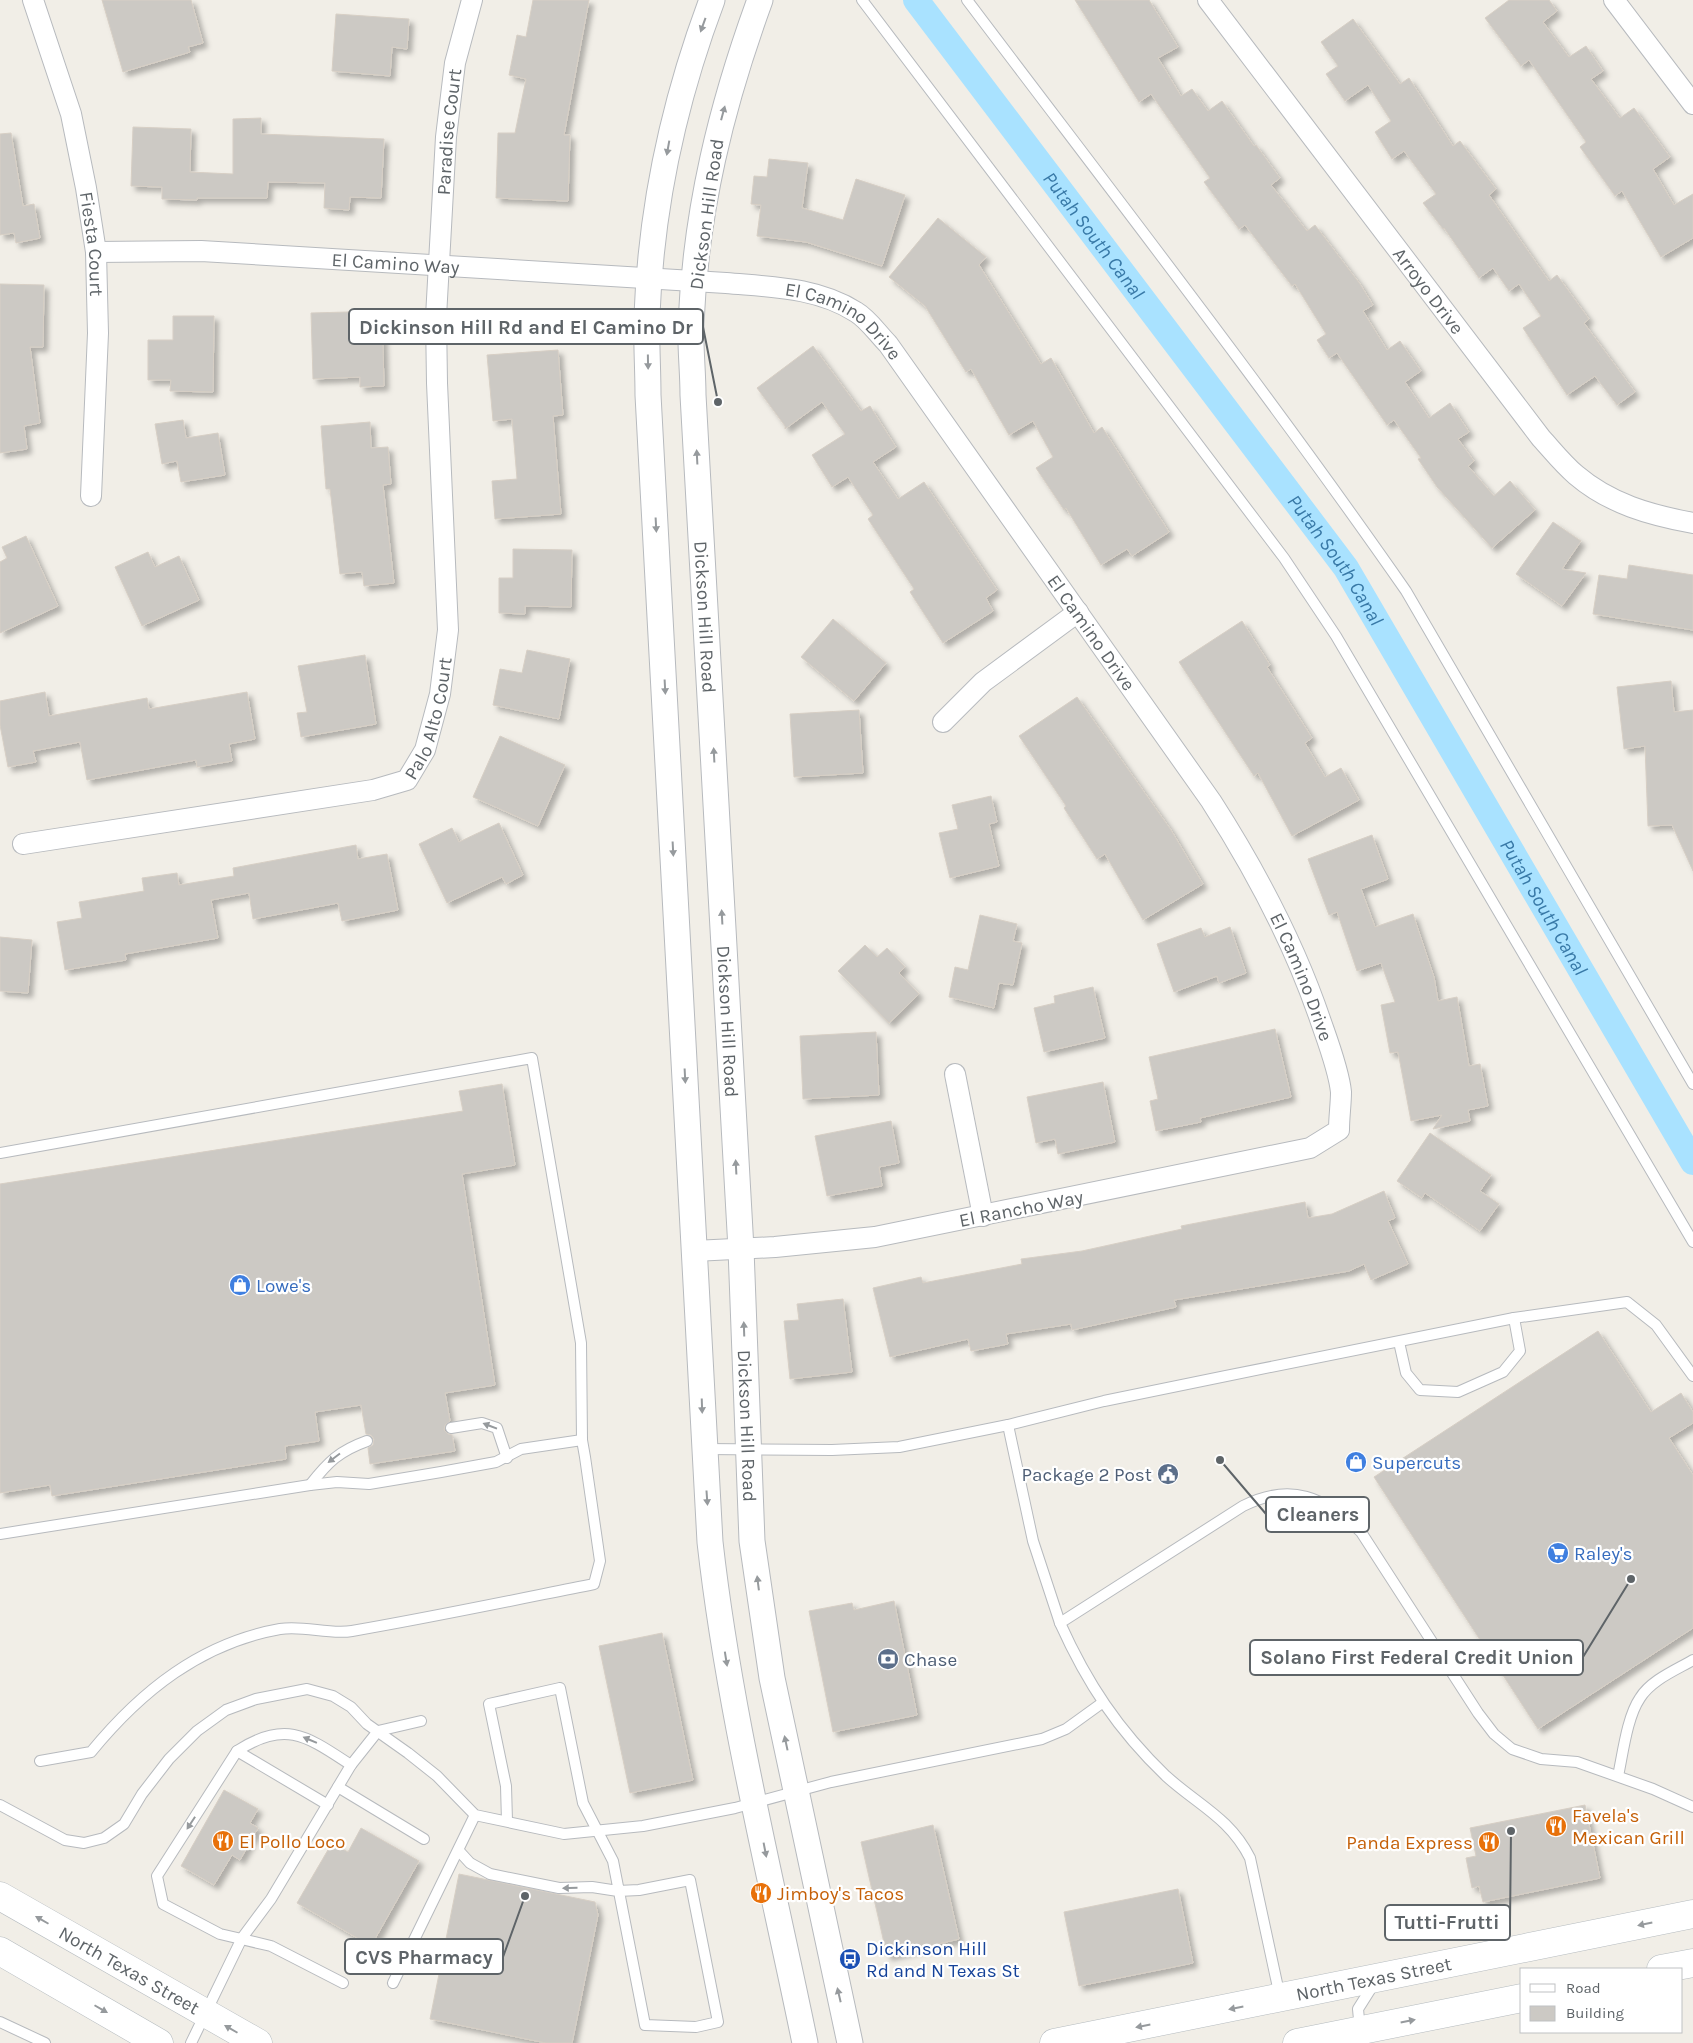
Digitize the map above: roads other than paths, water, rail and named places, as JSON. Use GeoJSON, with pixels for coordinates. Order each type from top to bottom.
{"type":"FeatureCollection","features":[{"type":"Feature","properties":{"kind":"main road","name":"North Texas Street"},"geometry":{"type":"LineString","coordinates":[[0,1896],[258,2043]]}},
{"type":"Feature","properties":{"kind":"main road","name":"North Texas Street"},"geometry":{"type":"LineString","coordinates":[[1071,2042],[1693,1914]]}},
{"type":"Feature","properties":{"kind":"main road"},"geometry":{"type":"LineString","coordinates":[[0,1951],[160,2043]]}},
{"type":"Feature","properties":{"kind":"main road"},"geometry":{"type":"LineString","coordinates":[[1666,1968],[1693,1963]]}},
{"type":"Feature","properties":{"kind":"main road"},"geometry":{"type":"LineString","coordinates":[[1297,2043],[1361,2037],[1520,1998]]}},
{"type":"Feature","properties":{"kind":"street","name":"Fiesta Court"},"geometry":{"type":"LineString","coordinates":[[33,0],[71,114],[86,188],[96,252],[98,333],[90,496]]}},
{"type":"Feature","properties":{"kind":"street","name":"Paradise Court"},"geometry":{"type":"LineString","coordinates":[[439,265],[446,137],[456,63],[472,0]]}},
{"type":"Feature","properties":{"kind":"street"},"geometry":{"type":"LineString","coordinates":[[712,0],[693,50],[670,136],[653,230],[647,316],[648,395],[710,1542],[718,1611],[730,1685],[806,2043]]}},
{"type":"Feature","properties":{"kind":"street","name":"Dickson Hill Road"},"geometry":{"type":"LineString","coordinates":[[760,0],[736,64],[714,144],[698,236],[691,324],[693,395],[741,1248],[747,1448],[752,1540],[772,1678],[850,2043]]}},
{"type":"Feature","properties":{"kind":"street","name":"Arroyo Drive"},"geometry":{"type":"LineString","coordinates":[[1208,0],[1541,438],[1576,475],[1617,502],[1655,516],[1693,523]]}},
{"type":"Feature","properties":{"kind":"street"},"geometry":{"type":"LineString","coordinates":[[1614,0],[1693,104]]}},
{"type":"Feature","properties":{"kind":"street","name":"El Camino Way"},"geometry":{"type":"LineString","coordinates":[[96,252],[200,251],[695,282]]}},
{"type":"Feature","properties":{"kind":"street","name":"Palo Alto Court"},"geometry":{"type":"LineString","coordinates":[[23,844],[373,790],[407,780],[425,750],[440,694],[448,630],[437,382],[439,265]]}},
{"type":"Feature","properties":{"kind":"street","name":"El Camino Drive"},"geometry":{"type":"LineString","coordinates":[[695,282],[786,288],[822,296],[857,312],[888,344],[1211,801],[1246,856],[1277,914],[1304,971],[1327,1039],[1341,1090],[1339,1130]]}},
{"type":"Feature","properties":{"kind":"street"},"geometry":{"type":"LineString","coordinates":[[944,722],[983,682],[1078,612]]}},
{"type":"Feature","properties":{"kind":"street"},"geometry":{"type":"LineString","coordinates":[[955,1074],[983,1216]]}},
{"type":"Feature","properties":{"kind":"street","name":"El Rancho Way"},"geometry":{"type":"LineString","coordinates":[[694,1251],[875,1237],[1310,1148],[1339,1130]]}},
{"type":"Feature","properties":{"kind":"lane"},"geometry":{"type":"LineString","coordinates":[[862,0],[1284,558],[1336,636],[1693,1242]]}},
{"type":"Feature","properties":{"kind":"lane"},"geometry":{"type":"LineString","coordinates":[[967,0],[1273,407],[1406,591],[1693,1084]]}},
{"type":"Feature","properties":{"kind":"lane"},"geometry":{"type":"LineString","coordinates":[[0,1153],[532,1058],[581,1343],[582,1440],[600,1561],[594,1584],[344,1632],[282,1629],[234,1640],[182,1666],[139,1700],[114,1724],[91,1752],[40,1761]]}},
{"type":"Feature","properties":{"kind":"lane"},"geometry":{"type":"LineString","coordinates":[[704,1449],[832,1450],[899,1447],[1114,1399],[1514,1318],[1626,1302],[1656,1325],[1693,1376]]}},
{"type":"Feature","properties":{"kind":"lane"},"geometry":{"type":"LineString","coordinates":[[1399,1342],[1406,1373],[1420,1390],[1458,1392],[1503,1372],[1520,1352],[1514,1318]]}},
{"type":"Feature","properties":{"kind":"lane"},"geometry":{"type":"LineString","coordinates":[[451,1428],[482,1422],[497,1428],[507,1458]]}},
{"type":"Feature","properties":{"kind":"lane"},"geometry":{"type":"LineString","coordinates":[[1008,1424],[1032,1541],[1060,1623],[1079,1665],[1102,1703],[1147,1756],[1196,1801],[1230,1826],[1242,1842],[1250,1858],[1280,1998]]}},
{"type":"Feature","properties":{"kind":"lane"},"geometry":{"type":"LineString","coordinates":[[0,1534],[310,1485],[337,1482],[368,1484],[486,1464],[507,1458],[521,1449],[582,1440]]}},
{"type":"Feature","properties":{"kind":"lane"},"geometry":{"type":"LineString","coordinates":[[310,1485],[327,1463],[346,1449],[367,1441]]}},
{"type":"Feature","properties":{"kind":"lane"},"geometry":{"type":"LineString","coordinates":[[1060,1623],[1243,1506],[1261,1497],[1288,1494],[1316,1498],[1361,1532],[1494,1734],[1512,1749],[1530,1756],[1577,1762],[1618,1776],[1690,1804],[1693,1807]]}},
{"type":"Feature","properties":{"kind":"lane"},"geometry":{"type":"LineString","coordinates":[[1618,1776],[1629,1727],[1640,1698],[1654,1683],[1691,1665]]}},
{"type":"Feature","properties":{"kind":"lane"},"geometry":{"type":"LineString","coordinates":[[459,1851],[470,1863],[490,1874],[559,1888],[592,1887],[618,1891],[640,1890],[690,1880],[718,2022],[696,2027],[645,2024],[618,1891],[613,1861],[584,1803],[560,1688],[489,1704],[506,1786],[507,1821]]}},
{"type":"Feature","properties":{"kind":"lane"},"geometry":{"type":"LineString","coordinates":[[0,1805],[65,1840],[84,1843],[104,1838],[124,1824],[142,1794],[169,1760],[197,1731],[226,1710],[256,1698],[307,1689],[333,1696],[352,1707],[367,1724],[437,1776],[475,1815],[564,1834],[642,1826],[1042,1739],[1066,1729],[1102,1703]]}},
{"type":"Feature","properties":{"kind":"lane"},"geometry":{"type":"LineString","coordinates":[[191,2043],[242,1938],[271,1899],[351,1765],[378,1731],[421,1721]]}},
{"type":"Feature","properties":{"kind":"lane"},"geometry":{"type":"LineString","coordinates":[[343,1982],[271,1946],[220,1934],[163,1904],[157,1876],[237,1751],[254,1740],[282,1733],[310,1739],[351,1765]]}},
{"type":"Feature","properties":{"kind":"lane"},"geometry":{"type":"LineString","coordinates":[[237,1751],[328,1805]]}},
{"type":"Feature","properties":{"kind":"lane"},"geometry":{"type":"LineString","coordinates":[[338,1787],[424,1839]]}},
{"type":"Feature","properties":{"kind":"lane"},"geometry":{"type":"LineString","coordinates":[[393,1983],[475,1815]]}},
{"type":"Feature","properties":{"kind":"lane"},"geometry":{"type":"LineString","coordinates":[[1361,2037],[1358,2009],[1377,1979]]}},
{"type":"Feature","properties":{"kind":"lane"},"geometry":{"type":"LineString","coordinates":[[0,2021],[45,2043]]}},
{"type":"Feature","properties":{"kind":"waterway","name":"Putah South Canal"},"geometry":{"type":"LineString","coordinates":[[916,0],[1346,568],[1693,1162]]}},
{"type":"Feature","properties":{"kind":"place","name":"Dickinson Hill Rd and El Camino Dr"},"geometry":{"type":"Point","coordinates":[718,402]}},
{"type":"Feature","properties":{"kind":"place","name":"Lowe's"},"geometry":{"type":"Point","coordinates":[240,1285]}},
{"type":"Feature","properties":{"kind":"place","name":"Cleaners"},"geometry":{"type":"Point","coordinates":[1220,1460]}},
{"type":"Feature","properties":{"kind":"place","name":"Supercuts"},"geometry":{"type":"Point","coordinates":[1356,1462]}},
{"type":"Feature","properties":{"kind":"place","name":"Package 2 Post"},"geometry":{"type":"Point","coordinates":[1168,1474]}},
{"type":"Feature","properties":{"kind":"place","name":"Raley's"},"geometry":{"type":"Point","coordinates":[1558,1553]}},
{"type":"Feature","properties":{"kind":"place","name":"Solano First Federal Credit Union"},"geometry":{"type":"Point","coordinates":[1631,1579]}},
{"type":"Feature","properties":{"kind":"place","name":"Chase"},"geometry":{"type":"Point","coordinates":[888,1659]}},
{"type":"Feature","properties":{"kind":"place","name":"Favela's Mexican Grill"},"geometry":{"type":"Point","coordinates":[1556,1826]}},
{"type":"Feature","properties":{"kind":"place","name":"Tutti-Frutti"},"geometry":{"type":"Point","coordinates":[1511,1831]}},
{"type":"Feature","properties":{"kind":"place","name":"El Pollo Loco"},"geometry":{"type":"Point","coordinates":[223,1841]}},
{"type":"Feature","properties":{"kind":"place","name":"Panda Express"},"geometry":{"type":"Point","coordinates":[1489,1842]}},
{"type":"Feature","properties":{"kind":"place","name":"Jimboy's Tacos"},"geometry":{"type":"Point","coordinates":[761,1893]}},
{"type":"Feature","properties":{"kind":"place","name":"CVS Pharmacy"},"geometry":{"type":"Point","coordinates":[525,1896]}},
{"type":"Feature","properties":{"kind":"place","name":"Dickinson Hill Rd and N Texas St"},"geometry":{"type":"Point","coordinates":[850,1959]}}]}
